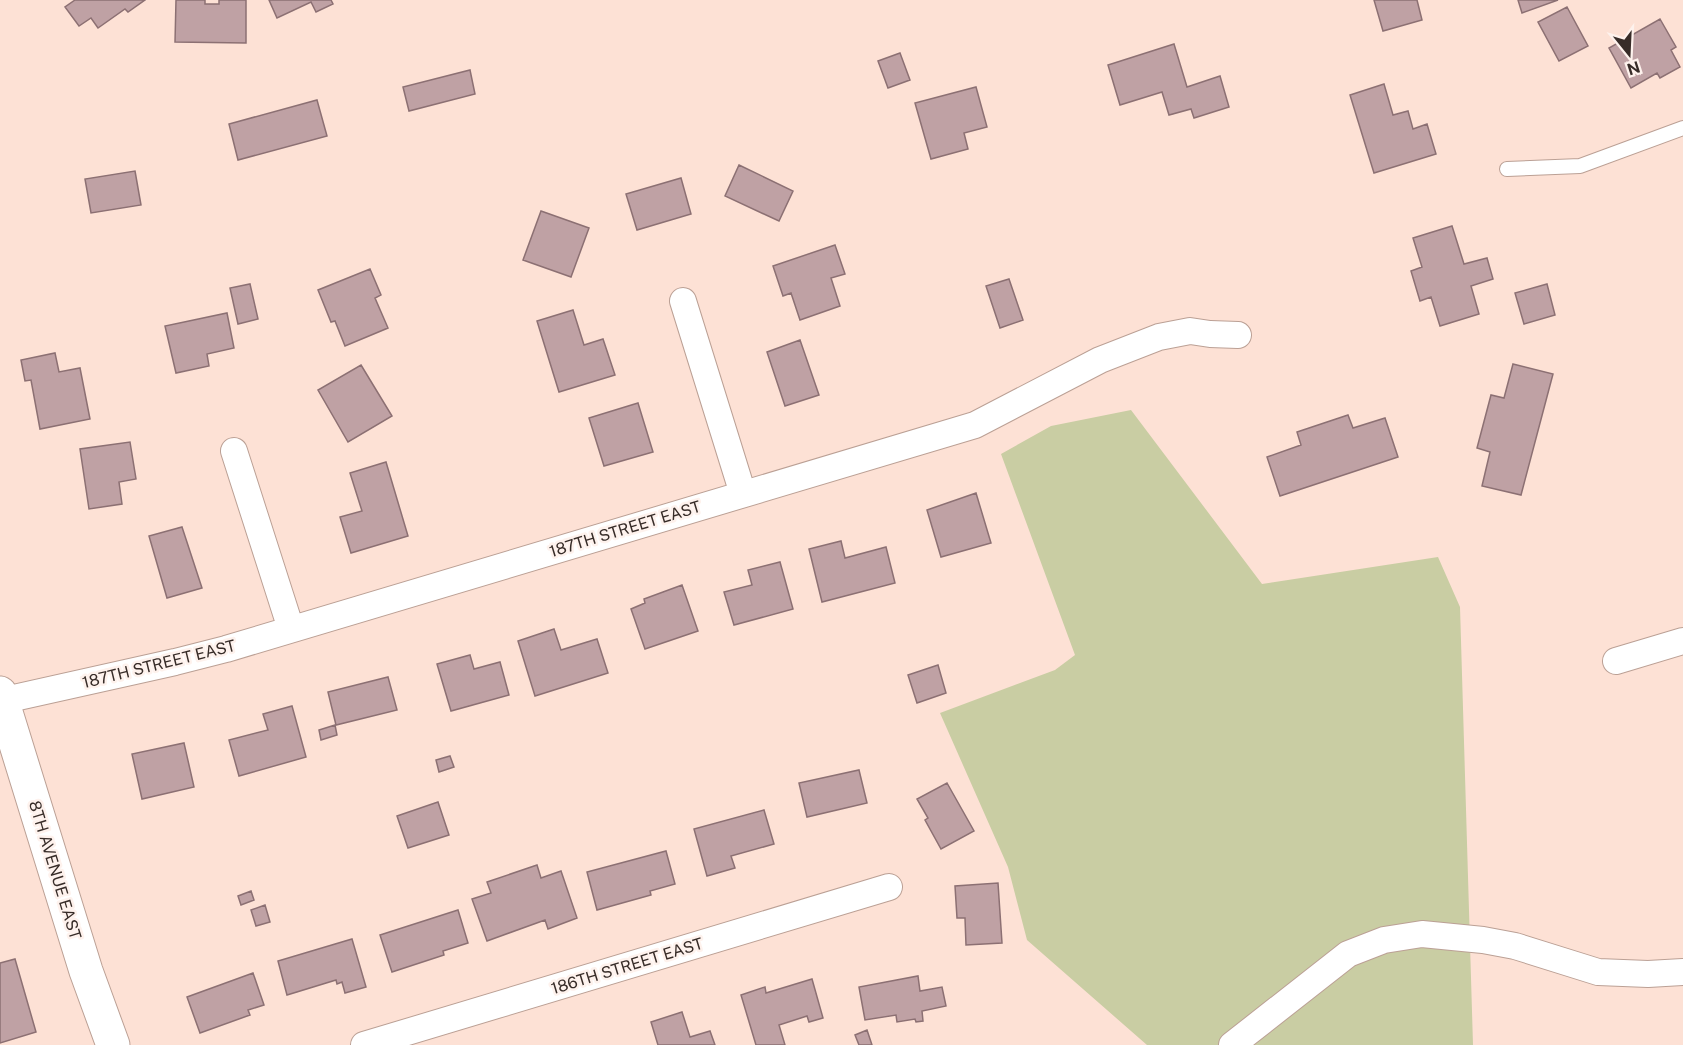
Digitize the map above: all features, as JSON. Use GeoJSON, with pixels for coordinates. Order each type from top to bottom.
{"type":"FeatureCollection","features":[{"type":"Feature","properties":{"kind":"street"},"geometry":{"type":"LineString","coordinates":[[683,301],[743,494]]}},
{"type":"Feature","properties":{"kind":"street","name":"187TH STREET EAST"},"geometry":{"type":"LineString","coordinates":[[1,698],[175,662],[226,649],[975,425],[1100,360],[1159,337],[1190,331],[1238,334]]}},
{"type":"Feature","properties":{"kind":"street"},"geometry":{"type":"LineString","coordinates":[[234,451],[291,629]]}},
{"type":"Feature","properties":{"kind":"street"},"geometry":{"type":"LineString","coordinates":[[1616,661],[1683,641]]}},
{"type":"Feature","properties":{"kind":"street","name":"8TH AVENUE EAST"},"geometry":{"type":"LineString","coordinates":[[1,698],[86,971],[113,1045]]}},
{"type":"Feature","properties":{"kind":"street","name":"186TH STREET EAST"},"geometry":{"type":"LineString","coordinates":[[364,1045],[889,887]]}},
{"type":"Feature","properties":{"kind":"street"},"geometry":{"type":"LineString","coordinates":[[1232,1045],[1348,954],[1384,940],[1422,934],[1483,940],[1515,946],[1598,972],[1648,974],[1683,972]]}},
{"type":"Feature","properties":{"kind":"lane"},"geometry":{"type":"LineString","coordinates":[[1507,169],[1580,166],[1683,128]]}},
{"type":"Feature","properties":{"kind":"green space"},"geometry":{"type":"Polygon","coordinates":[[[1131,410],[1262,584],[1438,557],[1460,607],[1473,1045],[1147,1045],[1027,940],[1008,867],[940,713],[1055,670],[1075,655],[1001,454],[1051,426],[1131,410]]]}},
{"type":"Feature","properties":{"kind":"building"},"geometry":{"type":"Polygon","coordinates":[[[75,0],[145,0],[128,12],[125,9],[98,28],[91,18],[79,26],[65,7],[75,0]]]}},
{"type":"Feature","properties":{"kind":"building"},"geometry":{"type":"Polygon","coordinates":[[[176,0],[205,0],[205,4],[219,4],[219,0],[246,0],[246,43],[175,42],[176,0]]]}},
{"type":"Feature","properties":{"kind":"building"},"geometry":{"type":"Polygon","coordinates":[[[269,0],[331,0],[333,4],[316,12],[311,2],[277,18],[269,0]]]}},
{"type":"Feature","properties":{"kind":"building"},"geometry":{"type":"Polygon","coordinates":[[[1374,0],[1417,0],[1422,20],[1383,31],[1374,0]]]}},
{"type":"Feature","properties":{"kind":"building"},"geometry":{"type":"Polygon","coordinates":[[[1518,0],[1558,0],[1522,13],[1518,0]]]}},
{"type":"Feature","properties":{"kind":"building"},"geometry":{"type":"Polygon","coordinates":[[[1567,7],[1588,46],[1559,61],[1538,22],[1567,7]]]}},
{"type":"Feature","properties":{"kind":"building"},"geometry":{"type":"Polygon","coordinates":[[[1660,19],[1676,47],[1671,50],[1680,67],[1660,78],[1657,73],[1631,88],[1609,48],[1660,19]]]}},
{"type":"Feature","properties":{"kind":"building"},"geometry":{"type":"Polygon","coordinates":[[[1174,44],[1187,87],[1220,76],[1229,107],[1194,118],[1191,109],[1169,115],[1162,92],[1120,105],[1108,65],[1174,44]]]}},
{"type":"Feature","properties":{"kind":"building"},"geometry":{"type":"Polygon","coordinates":[[[900,53],[910,80],[888,88],[878,61],[900,53]]]}},
{"type":"Feature","properties":{"kind":"building"},"geometry":{"type":"Polygon","coordinates":[[[470,70],[475,94],[409,111],[403,87],[470,70]]]}},
{"type":"Feature","properties":{"kind":"building"},"geometry":{"type":"Polygon","coordinates":[[[1384,84],[1393,115],[1408,111],[1413,129],[1427,124],[1436,154],[1374,173],[1350,95],[1384,84]]]}},
{"type":"Feature","properties":{"kind":"building"},"geometry":{"type":"Polygon","coordinates":[[[976,87],[987,127],[964,133],[968,149],[931,159],[915,103],[976,87]]]}},
{"type":"Feature","properties":{"kind":"building"},"geometry":{"type":"Polygon","coordinates":[[[317,100],[327,136],[238,160],[229,124],[317,100]]]}},
{"type":"Feature","properties":{"kind":"building"},"geometry":{"type":"Polygon","coordinates":[[[739,165],[793,191],[779,221],[725,196],[739,165]]]}},
{"type":"Feature","properties":{"kind":"building"},"geometry":{"type":"Polygon","coordinates":[[[135,171],[141,205],[91,213],[85,179],[135,171]]]}},
{"type":"Feature","properties":{"kind":"building"},"geometry":{"type":"Polygon","coordinates":[[[681,178],[691,214],[637,230],[626,194],[681,178]]]}},
{"type":"Feature","properties":{"kind":"building"},"geometry":{"type":"Polygon","coordinates":[[[541,211],[589,228],[571,277],[523,260],[541,211]]]}},
{"type":"Feature","properties":{"kind":"building"},"geometry":{"type":"Polygon","coordinates":[[[1452,226],[1464,264],[1487,258],[1493,279],[1471,286],[1479,314],[1440,326],[1431,297],[1420,301],[1411,271],[1422,267],[1413,238],[1452,226]]]}},
{"type":"Feature","properties":{"kind":"building"},"geometry":{"type":"Polygon","coordinates":[[[835,245],[845,274],[831,278],[840,306],[800,320],[791,293],[783,296],[773,266],[835,245]]]}},
{"type":"Feature","properties":{"kind":"building"},"geometry":{"type":"Polygon","coordinates":[[[370,269],[381,295],[375,298],[388,328],[345,346],[335,321],[331,322],[318,290],[370,269]]]}},
{"type":"Feature","properties":{"kind":"building"},"geometry":{"type":"Polygon","coordinates":[[[1009,279],[1023,320],[1000,328],[986,286],[1009,279]]]}},
{"type":"Feature","properties":{"kind":"building"},"geometry":{"type":"Polygon","coordinates":[[[250,284],[258,319],[238,324],[230,288],[250,284]]]}},
{"type":"Feature","properties":{"kind":"building"},"geometry":{"type":"Polygon","coordinates":[[[1547,284],[1555,315],[1524,324],[1515,293],[1547,284]]]}},
{"type":"Feature","properties":{"kind":"building"},"geometry":{"type":"Polygon","coordinates":[[[573,310],[584,345],[603,339],[615,375],[559,392],[537,321],[573,310]]]}},
{"type":"Feature","properties":{"kind":"building"},"geometry":{"type":"Polygon","coordinates":[[[227,313],[234,348],[207,354],[209,366],[176,373],[165,326],[227,313]]]}},
{"type":"Feature","properties":{"kind":"building"},"geometry":{"type":"Polygon","coordinates":[[[800,340],[819,395],[785,406],[767,352],[800,340]]]}},
{"type":"Feature","properties":{"kind":"building"},"geometry":{"type":"Polygon","coordinates":[[[55,353],[59,372],[80,368],[90,419],[40,429],[31,380],[25,381],[21,360],[55,353]]]}},
{"type":"Feature","properties":{"kind":"building"},"geometry":{"type":"Polygon","coordinates":[[[1513,364],[1553,374],[1521,495],[1482,486],[1490,452],[1477,448],[1491,395],[1504,398],[1513,364]]]}},
{"type":"Feature","properties":{"kind":"building"},"geometry":{"type":"Polygon","coordinates":[[[361,365],[392,416],[348,442],[318,390],[361,365]]]}},
{"type":"Feature","properties":{"kind":"building"},"geometry":{"type":"Polygon","coordinates":[[[638,403],[653,452],[604,466],[589,418],[638,403]]]}},
{"type":"Feature","properties":{"kind":"building"},"geometry":{"type":"Polygon","coordinates":[[[1348,415],[1353,428],[1385,418],[1398,457],[1280,496],[1267,457],[1301,445],[1297,432],[1348,415]]]}},
{"type":"Feature","properties":{"kind":"building"},"geometry":{"type":"Polygon","coordinates":[[[130,442],[136,479],[119,482],[122,504],[89,509],[80,449],[130,442]]]}},
{"type":"Feature","properties":{"kind":"building"},"geometry":{"type":"Polygon","coordinates":[[[386,462],[408,536],[351,553],[340,517],[362,511],[350,473],[386,462]]]}},
{"type":"Feature","properties":{"kind":"building"},"geometry":{"type":"Polygon","coordinates":[[[976,493],[991,543],[941,557],[927,510],[976,493]]]}},
{"type":"Feature","properties":{"kind":"building"},"geometry":{"type":"Polygon","coordinates":[[[182,527],[202,588],[167,598],[149,536],[182,527]]]}},
{"type":"Feature","properties":{"kind":"building"},"geometry":{"type":"Polygon","coordinates":[[[841,541],[845,558],[886,547],[895,583],[822,602],[809,549],[841,541]]]}},
{"type":"Feature","properties":{"kind":"building"},"geometry":{"type":"Polygon","coordinates":[[[780,562],[793,609],[734,625],[724,592],[752,585],[748,570],[780,562]]]}},
{"type":"Feature","properties":{"kind":"building"},"geometry":{"type":"Polygon","coordinates":[[[682,585],[698,631],[645,649],[631,609],[645,603],[644,599],[682,585]]]}},
{"type":"Feature","properties":{"kind":"building"},"geometry":{"type":"Polygon","coordinates":[[[554,629],[561,650],[597,639],[608,673],[535,696],[518,641],[554,629]]]}},
{"type":"Feature","properties":{"kind":"building"},"geometry":{"type":"Polygon","coordinates":[[[470,655],[474,669],[500,662],[509,695],[451,711],[437,664],[470,655]]]}},
{"type":"Feature","properties":{"kind":"building"},"geometry":{"type":"Polygon","coordinates":[[[938,665],[946,693],[917,703],[908,675],[938,665]]]}},
{"type":"Feature","properties":{"kind":"building"},"geometry":{"type":"Polygon","coordinates":[[[388,677],[397,710],[336,725],[328,692],[388,677]]]}},
{"type":"Feature","properties":{"kind":"building"},"geometry":{"type":"Polygon","coordinates":[[[292,706],[306,757],[239,776],[229,740],[268,730],[263,714],[292,706]]]}},
{"type":"Feature","properties":{"kind":"building"},"geometry":{"type":"Polygon","coordinates":[[[335,725],[337,735],[321,740],[319,730],[335,725]]]}},
{"type":"Feature","properties":{"kind":"building"},"geometry":{"type":"Polygon","coordinates":[[[184,743],[194,787],[142,799],[132,754],[184,743]]]}},
{"type":"Feature","properties":{"kind":"building"},"geometry":{"type":"Polygon","coordinates":[[[450,756],[454,767],[439,772],[436,760],[450,756]]]}},
{"type":"Feature","properties":{"kind":"building"},"geometry":{"type":"Polygon","coordinates":[[[859,770],[867,803],[807,817],[799,783],[859,770]]]}},
{"type":"Feature","properties":{"kind":"building"},"geometry":{"type":"Polygon","coordinates":[[[947,783],[974,831],[941,849],[925,820],[928,818],[917,799],[947,783]]]}},
{"type":"Feature","properties":{"kind":"building"},"geometry":{"type":"Polygon","coordinates":[[[438,802],[449,835],[408,848],[397,816],[438,802]]]}},
{"type":"Feature","properties":{"kind":"building"},"geometry":{"type":"Polygon","coordinates":[[[764,810],[774,844],[731,856],[735,868],[707,876],[694,829],[764,810]]]}},
{"type":"Feature","properties":{"kind":"building"},"geometry":{"type":"Polygon","coordinates":[[[666,851],[675,884],[650,891],[651,895],[597,910],[587,872],[666,851]]]}},
{"type":"Feature","properties":{"kind":"building"},"geometry":{"type":"Polygon","coordinates":[[[537,865],[541,878],[561,871],[577,918],[548,929],[545,920],[487,941],[472,899],[491,893],[487,882],[537,865]]]}},
{"type":"Feature","properties":{"kind":"building"},"geometry":{"type":"Polygon","coordinates":[[[998,883],[1002,943],[966,945],[965,918],[957,918],[955,886],[998,883]]]}},
{"type":"Feature","properties":{"kind":"building"},"geometry":{"type":"Polygon","coordinates":[[[251,891],[254,900],[241,905],[238,896],[251,891]]]}},
{"type":"Feature","properties":{"kind":"building"},"geometry":{"type":"Polygon","coordinates":[[[265,905],[270,922],[256,926],[251,910],[265,905]]]}},
{"type":"Feature","properties":{"kind":"building"},"geometry":{"type":"Polygon","coordinates":[[[458,910],[468,943],[443,951],[444,955],[392,972],[380,935],[458,910]]]}},
{"type":"Feature","properties":{"kind":"building"},"geometry":{"type":"Polygon","coordinates":[[[352,939],[366,987],[345,993],[342,982],[337,984],[336,980],[287,995],[278,961],[352,939]]]}},
{"type":"Feature","properties":{"kind":"building"},"geometry":{"type":"Polygon","coordinates":[[[15,959],[36,1032],[0,1043],[0,963],[15,959]]]}},
{"type":"Feature","properties":{"kind":"building"},"geometry":{"type":"Polygon","coordinates":[[[253,973],[264,1005],[248,1010],[250,1015],[200,1033],[187,997],[253,973]]]}},
{"type":"Feature","properties":{"kind":"building"},"geometry":{"type":"Polygon","coordinates":[[[918,976],[920,991],[942,987],[946,1006],[922,1011],[923,1021],[916,1022],[915,1019],[897,1022],[896,1015],[865,1020],[859,987],[918,976]]]}},
{"type":"Feature","properties":{"kind":"building"},"geometry":{"type":"Polygon","coordinates":[[[812,979],[823,1018],[809,1022],[807,1016],[779,1025],[785,1045],[756,1045],[741,995],[765,987],[766,993],[812,979]]]}},
{"type":"Feature","properties":{"kind":"building"},"geometry":{"type":"Polygon","coordinates":[[[682,1012],[690,1037],[710,1031],[715,1045],[658,1045],[651,1022],[682,1012]]]}},
{"type":"Feature","properties":{"kind":"building"},"geometry":{"type":"Polygon","coordinates":[[[867,1030],[872,1045],[859,1045],[855,1035],[867,1030]]]}}]}
